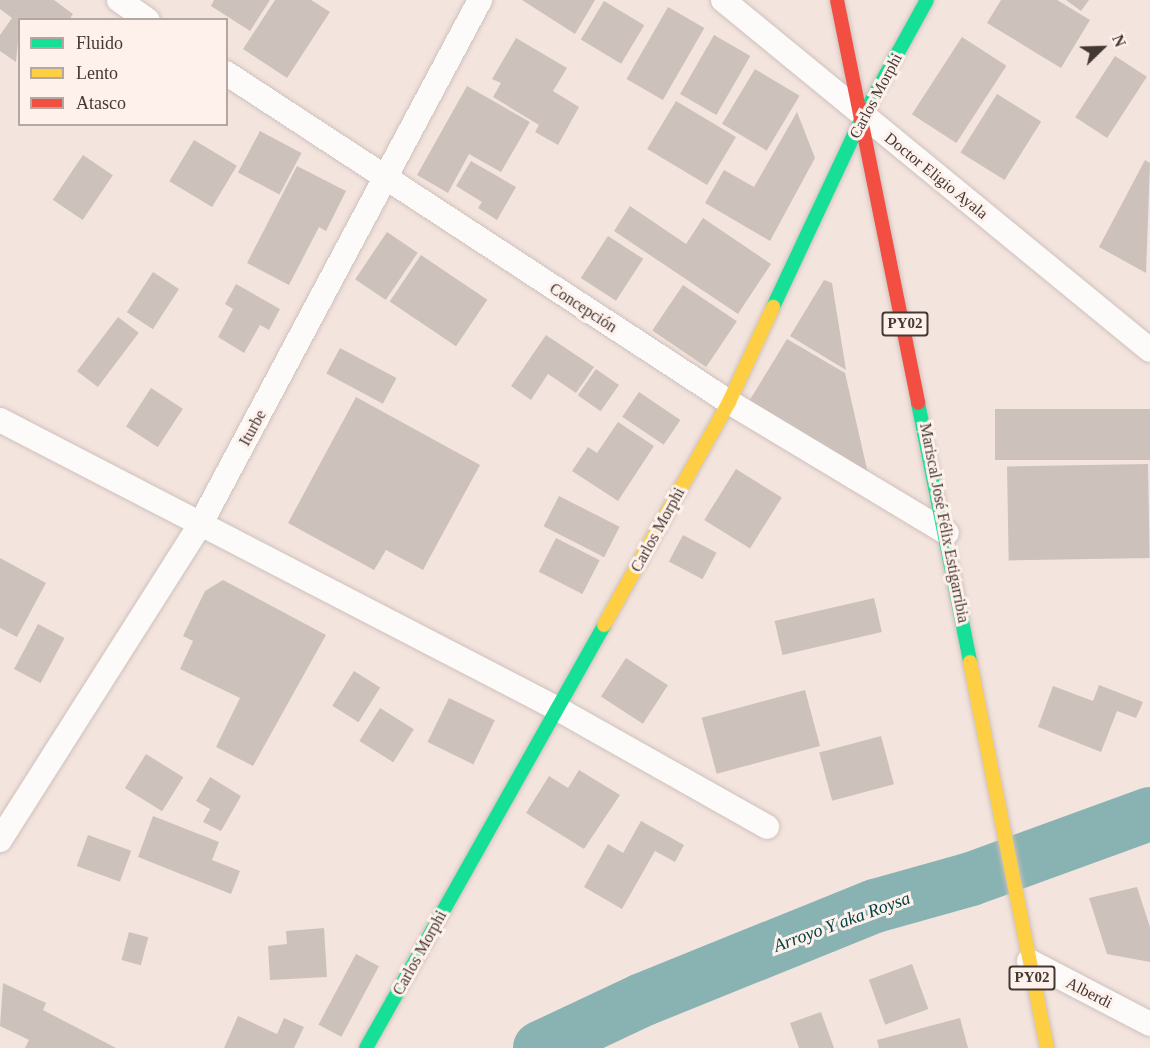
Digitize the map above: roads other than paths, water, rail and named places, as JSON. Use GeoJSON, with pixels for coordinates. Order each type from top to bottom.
{"type":"FeatureCollection","features":[{"type":"Feature","properties":{"kind":"street"},"geometry":{"type":"LineString","coordinates":[[119,0],[145,18]]}},
{"type":"Feature","properties":{"kind":"street","name":"Iturbe"},"geometry":{"type":"LineString","coordinates":[[0,840],[201,523],[480,0]]}},
{"type":"Feature","properties":{"kind":"street","name":"Doctor Eligio Ayala"},"geometry":{"type":"LineString","coordinates":[[723,0],[1150,350]]}},
{"type":"Feature","properties":{"kind":"street","name":"Mariscal José Félix Estigarribia"},"geometry":{"type":"LineString","coordinates":[[837,0],[863,116],[947,533],[1000,821],[1047,1048]]}},
{"type":"Feature","properties":{"kind":"street","name":"Carlos Morphi"},"geometry":{"type":"LineString","coordinates":[[366,1048],[729,402],[863,116],[927,0]]}},
{"type":"Feature","properties":{"kind":"street","name":"Concepción"},"geometry":{"type":"LineString","coordinates":[[228,74],[386,180],[729,402],[947,533]]}},
{"type":"Feature","properties":{"kind":"street"},"geometry":{"type":"LineString","coordinates":[[0,420],[558,709],[767,827]]}},
{"type":"Feature","properties":{"kind":"street","name":"Alberdi"},"geometry":{"type":"LineString","coordinates":[[1029,961],[1150,1024]]}},
{"type":"Feature","properties":{"kind":"waterway","name":"Arroyo Y aka Roysa"},"geometry":{"type":"LineString","coordinates":[[540,1048],[642,1000],[875,906],[971,879],[1150,814]]}}]}
